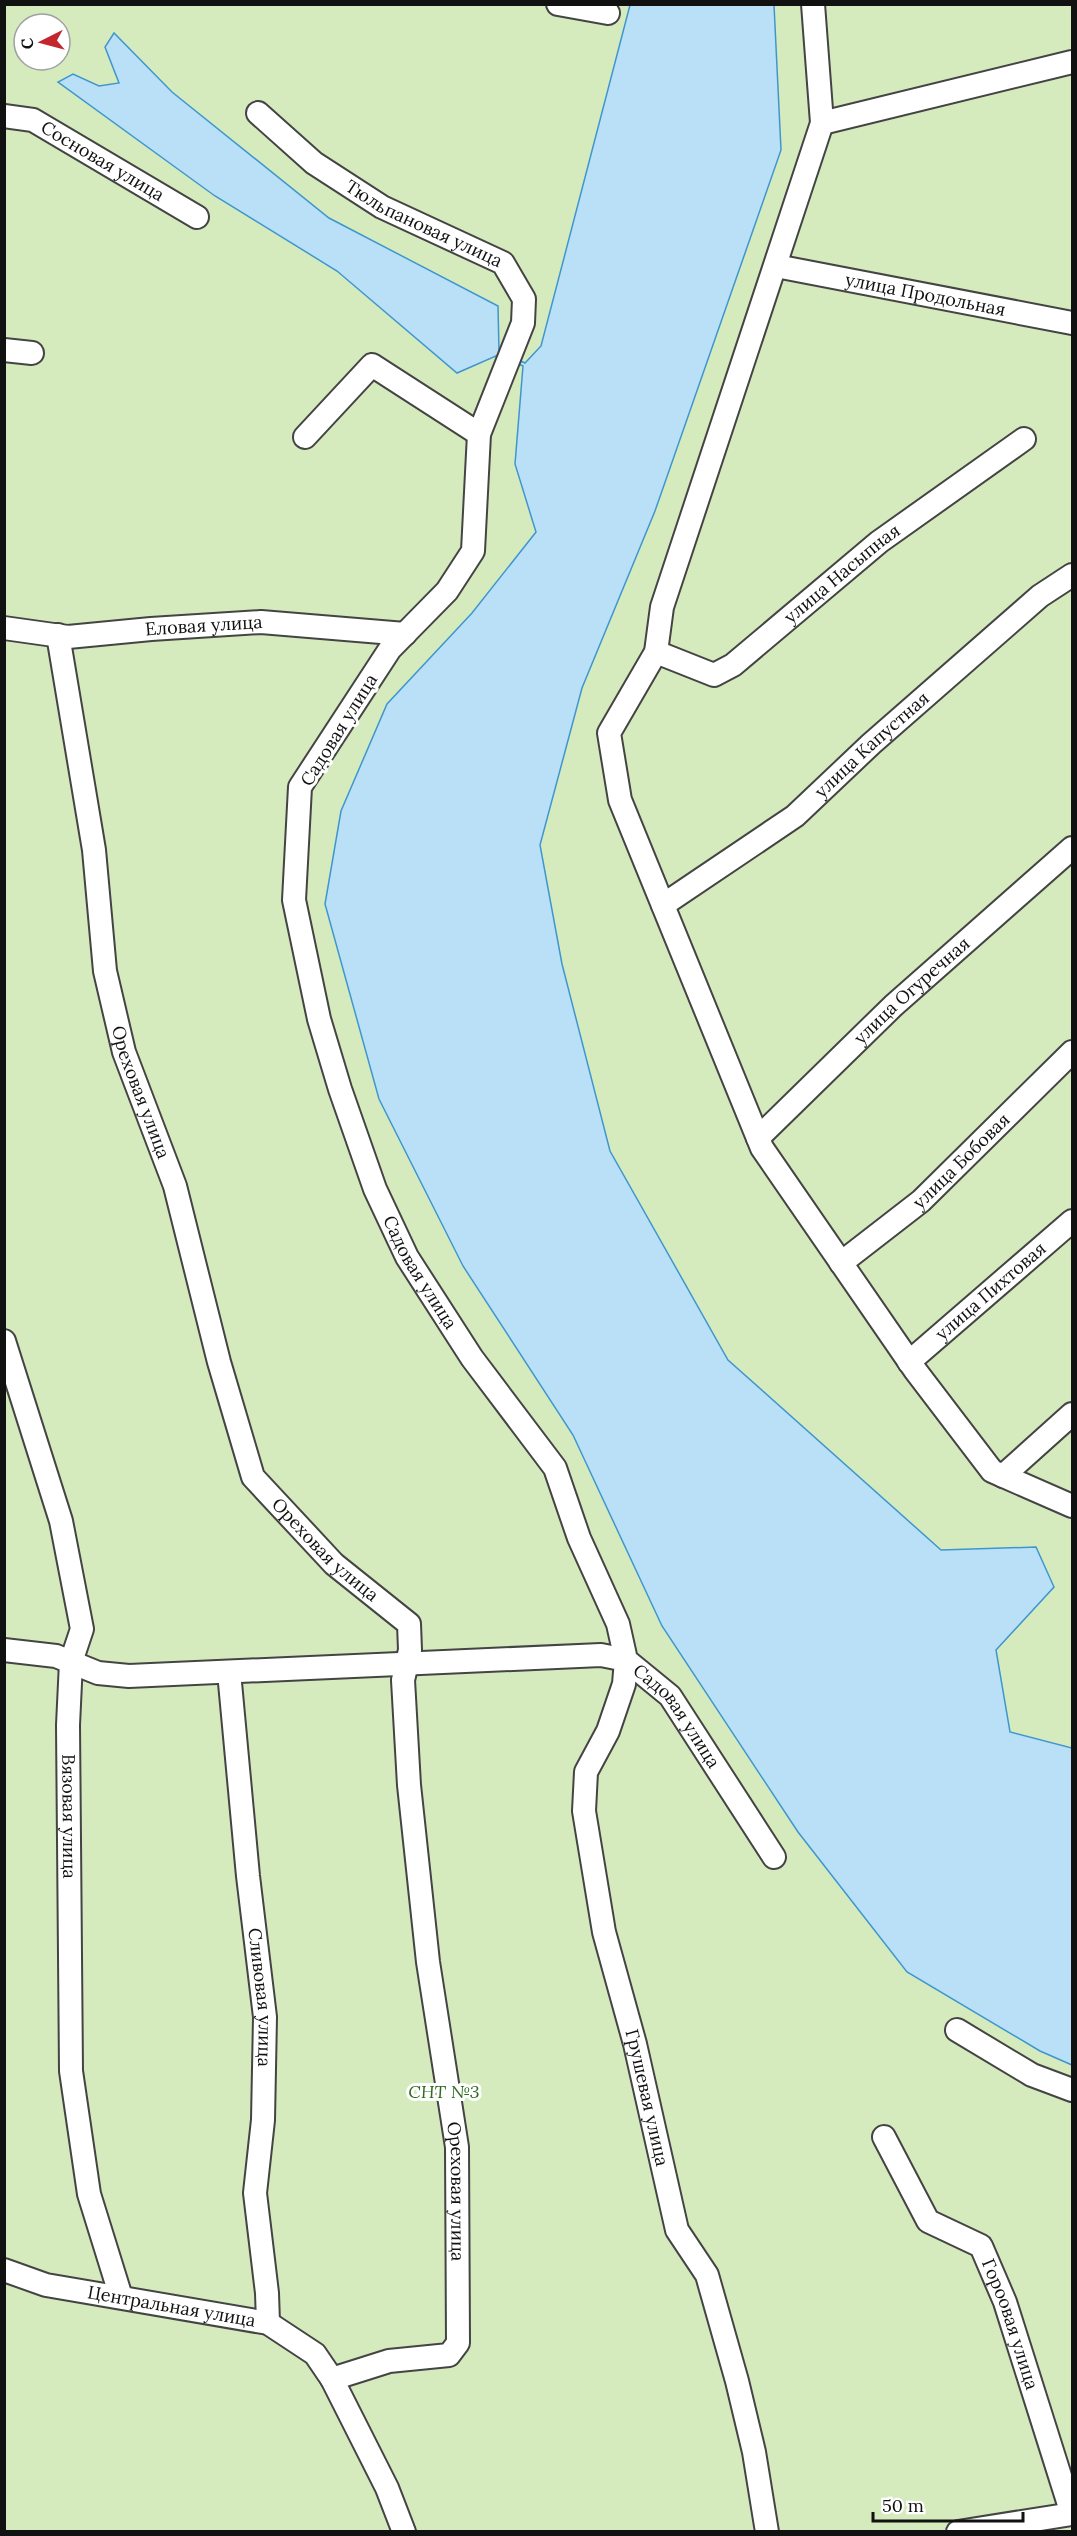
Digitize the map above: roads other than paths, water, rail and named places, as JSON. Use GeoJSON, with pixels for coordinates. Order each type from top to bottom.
{"type":"FeatureCollection","features":[{"type":"Feature","properties":{"kind":"street"},"geometry":{"type":"LineString","coordinates":[[558,4],[608,13]]}},
{"type":"Feature","properties":{"kind":"street"},"geometry":{"type":"LineString","coordinates":[[813,4],[822,123],[662,607],[656,652],[609,733],[620,800],[762,1148],[909,1362],[992,1472],[1068,1498]]}},
{"type":"Feature","properties":{"kind":"street"},"geometry":{"type":"LineString","coordinates":[[822,123],[1072,62]]}},
{"type":"Feature","properties":{"kind":"street","name":"Тюльпановая улица"},"geometry":{"type":"LineString","coordinates":[[258,113],[314,163],[382,207],[502,263],[524,300],[524,323],[479,434],[473,551],[447,591],[405,633]]}},
{"type":"Feature","properties":{"kind":"street","name":"Сосновая улица"},"geometry":{"type":"LineString","coordinates":[[4,116],[33,120],[197,217]]}},
{"type":"Feature","properties":{"kind":"street","name":"улица Продольная"},"geometry":{"type":"LineString","coordinates":[[776,266],[1072,323]]}},
{"type":"Feature","properties":{"kind":"street"},"geometry":{"type":"LineString","coordinates":[[4,350],[32,353]]}},
{"type":"Feature","properties":{"kind":"street"},"geometry":{"type":"LineString","coordinates":[[305,437],[372,365],[479,434]]}},
{"type":"Feature","properties":{"kind":"street","name":"улица Насыпная"},"geometry":{"type":"LineString","coordinates":[[656,652],[714,675],[732,664],[879,542],[1024,439]]}},
{"type":"Feature","properties":{"kind":"street","name":"улица Капустная"},"geometry":{"type":"LineString","coordinates":[[663,905],[795,816],[871,744],[1032,603],[1072,575]]}},
{"type":"Feature","properties":{"kind":"street","name":"Еловая улица"},"geometry":{"type":"LineString","coordinates":[[4,628],[68,637],[261,622],[405,633]]}},
{"type":"Feature","properties":{"kind":"street","name":"Садовая улица"},"geometry":{"type":"LineString","coordinates":[[405,633],[390,649],[300,787],[294,900],[319,1019],[339,1089],[375,1189],[407,1257],[472,1358],[555,1468],[579,1539],[618,1624],[626,1660],[670,1696],[774,1857]]}},
{"type":"Feature","properties":{"kind":"street","name":"Ореховая улица"},"geometry":{"type":"LineString","coordinates":[[58,636],[94,850],[105,971],[124,1052],[175,1186],[219,1362],[253,1477],[334,1564],[410,1624],[410,1650],[403,1680],[407,1716],[409,1785],[426,1950],[457,2146],[458,2343],[449,2355],[389,2361],[332,2379]]}},
{"type":"Feature","properties":{"kind":"street","name":"улица Огуречная"},"geometry":{"type":"LineString","coordinates":[[758,1138],[893,1006],[1072,848]]}},
{"type":"Feature","properties":{"kind":"street","name":"улица Бобовая"},"geometry":{"type":"LineString","coordinates":[[841,1263],[921,1201],[1072,1052]]}},
{"type":"Feature","properties":{"kind":"street","name":"улица Пихтовая"},"geometry":{"type":"LineString","coordinates":[[909,1362],[1072,1221]]}},
{"type":"Feature","properties":{"kind":"street","name":"Вязовая улица"},"geometry":{"type":"LineString","coordinates":[[4,1341],[60,1521],[82,1629],[71,1662],[68,1725],[71,2071],[89,2194],[121,2297]]}},
{"type":"Feature","properties":{"kind":"street"},"geometry":{"type":"LineString","coordinates":[[1003,1476],[1072,1414]]}},
{"type":"Feature","properties":{"kind":"street"},"geometry":{"type":"LineString","coordinates":[[4,1650],[56,1656],[98,1672],[129,1676],[601,1655],[626,1660]]}},
{"type":"Feature","properties":{"kind":"street","name":"Грушевая улица"},"geometry":{"type":"LineString","coordinates":[[626,1660],[624,1684],[608,1731],[586,1772],[584,1812],[604,1932],[635,2044],[677,2230],[707,2275],[754,2452],[767,2532]]}},
{"type":"Feature","properties":{"kind":"street","name":"Сливовая улица"},"geometry":{"type":"LineString","coordinates":[[229,1672],[248,1876],[265,2017],[263,2120],[255,2193],[267,2293],[268,2323]]}},
{"type":"Feature","properties":{"kind":"street"},"geometry":{"type":"LineString","coordinates":[[957,2030],[1032,2075],[1072,2090]]}},
{"type":"Feature","properties":{"kind":"street","name":"Гороовая улица"},"geometry":{"type":"LineString","coordinates":[[884,2138],[928,2222],[981,2246],[1005,2302],[1072,2514]]}},
{"type":"Feature","properties":{"kind":"street","name":"Центральная улица"},"geometry":{"type":"LineString","coordinates":[[4,2270],[46,2285],[268,2323],[315,2354],[332,2379],[387,2488],[404,2532]]}},
{"type":"Feature","properties":{"kind":"street"},"geometry":{"type":"LineString","coordinates":[[958,2532],[1072,2514]]}},
{"type":"Feature","properties":{"kind":"water"},"geometry":{"type":"Polygon","coordinates":[[[630,5],[774,5],[781,150],[655,511],[582,688],[540,845],[562,964],[610,1151],[728,1360],[941,1550],[1036,1547],[1054,1587],[996,1650],[1010,1732],[1072,1748],[1072,2065],[1040,2051],[907,1972],[798,1832],[662,1626],[573,1435],[463,1266],[379,1099],[325,904],[341,811],[387,704],[472,613],[536,532],[515,464],[523,366],[498,355],[457,373],[337,271],[215,196],[58,82],[73,74],[99,86],[119,83],[105,47],[114,33],[172,92],[329,218],[498,306],[499,351],[525,363],[541,346],[630,5]]]}},
{"type":"Feature","properties":{"kind":"park label","name":"СНТ №3"},"geometry":{"type":"Point","coordinates":[444,2092]}}]}
